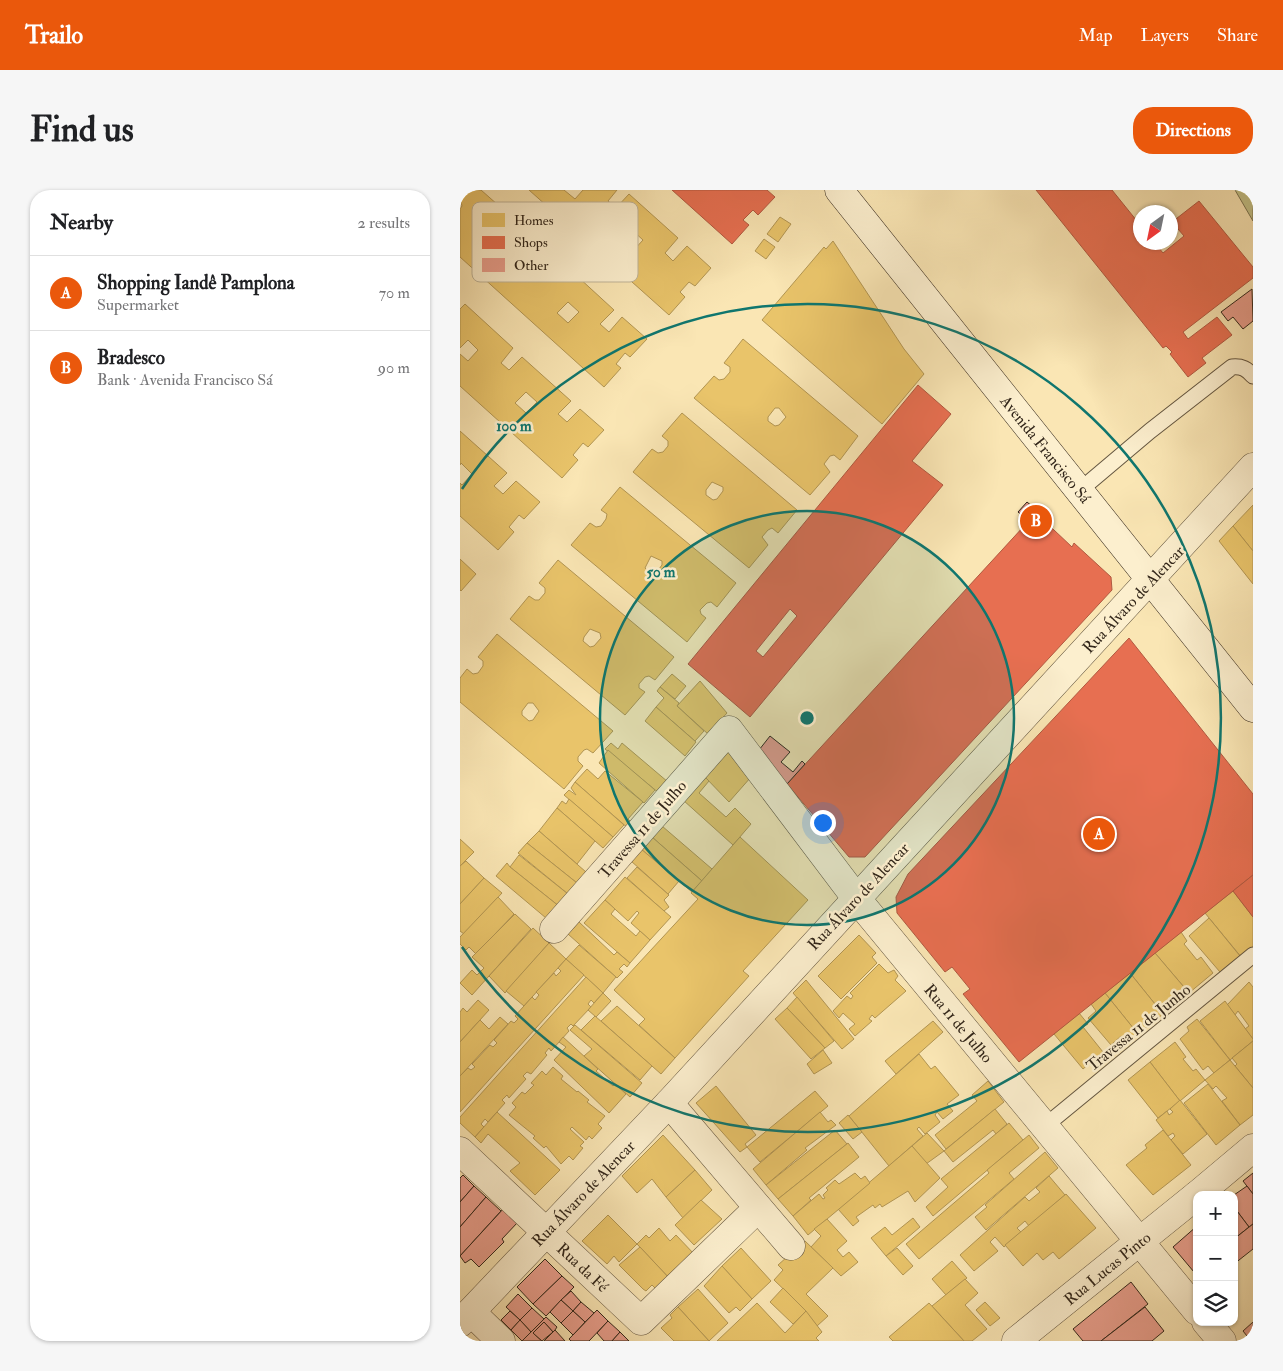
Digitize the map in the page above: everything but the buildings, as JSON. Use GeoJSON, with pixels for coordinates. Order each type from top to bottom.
{"type":"FeatureCollection","features":[{"type":"Feature","properties":{"kind":"street","name":"Avenida Francisco Sá"},"geometry":{"type":"LineString","coordinates":[[839,190],[1253,708]]}},
{"type":"Feature","properties":{"kind":"street","name":"Rua Álvaro de Alencar"},"geometry":{"type":"LineString","coordinates":[[465,1317],[668,1103],[1253,467]]}},
{"type":"Feature","properties":{"kind":"street","name":"Rua 11 de Julho"},"geometry":{"type":"LineString","coordinates":[[729,730],[856,898],[1193,1306]]}},
{"type":"Feature","properties":{"kind":"street","name":"Travessa 11 de Julho"},"geometry":{"type":"LineString","coordinates":[[554,929],[729,730]]}},
{"type":"Feature","properties":{"kind":"street"},"geometry":{"type":"LineString","coordinates":[[668,1103],[791,1246]]}},
{"type":"Feature","properties":{"kind":"street","name":"Rua Lucas Pinto"},"geometry":{"type":"LineString","coordinates":[[1202,1191],[1253,1148]]}},
{"type":"Feature","properties":{"kind":"street","name":"Rua da Fé"},"geometry":{"type":"LineString","coordinates":[[460,1151],[641,1320],[758,1208]]}},
{"type":"Feature","properties":{"kind":"street","name":"Rua Lucas Pinto"},"geometry":{"type":"LineString","coordinates":[[1016,1341],[1193,1198]]}},
{"type":"Feature","properties":{"kind":"street"},"geometry":{"type":"LineString","coordinates":[[465,1317],[501,1341]]}},
{"type":"Feature","properties":{"kind":"street"},"geometry":{"type":"LineString","coordinates":[[1209,1326],[1222,1341]]}},
{"type":"Feature","properties":{"kind":"lane"},"geometry":{"type":"LineString","coordinates":[[1079,491],[1150,431],[1232,367],[1240,366],[1248,370],[1253,376]]}},
{"type":"Feature","properties":{"kind":"lane","name":"Travessa 11 de Junho"},"geometry":{"type":"LineString","coordinates":[[1045,1126],[1253,955]]}},
{"type":"Feature","properties":{"kind":"shaded area"},"geometry":{"type":"Polygon","coordinates":[[[1235,190],[1253,190],[1253,221],[1235,190]]]}},
{"type":"Feature","properties":{"kind":"place","name":"Bradesco"},"geometry":{"type":"Point","coordinates":[1036,521]}},
{"type":"Feature","properties":{"kind":"place","name":"Shopping Iandê Pamplona"},"geometry":{"type":"Point","coordinates":[1099,834]}}]}
